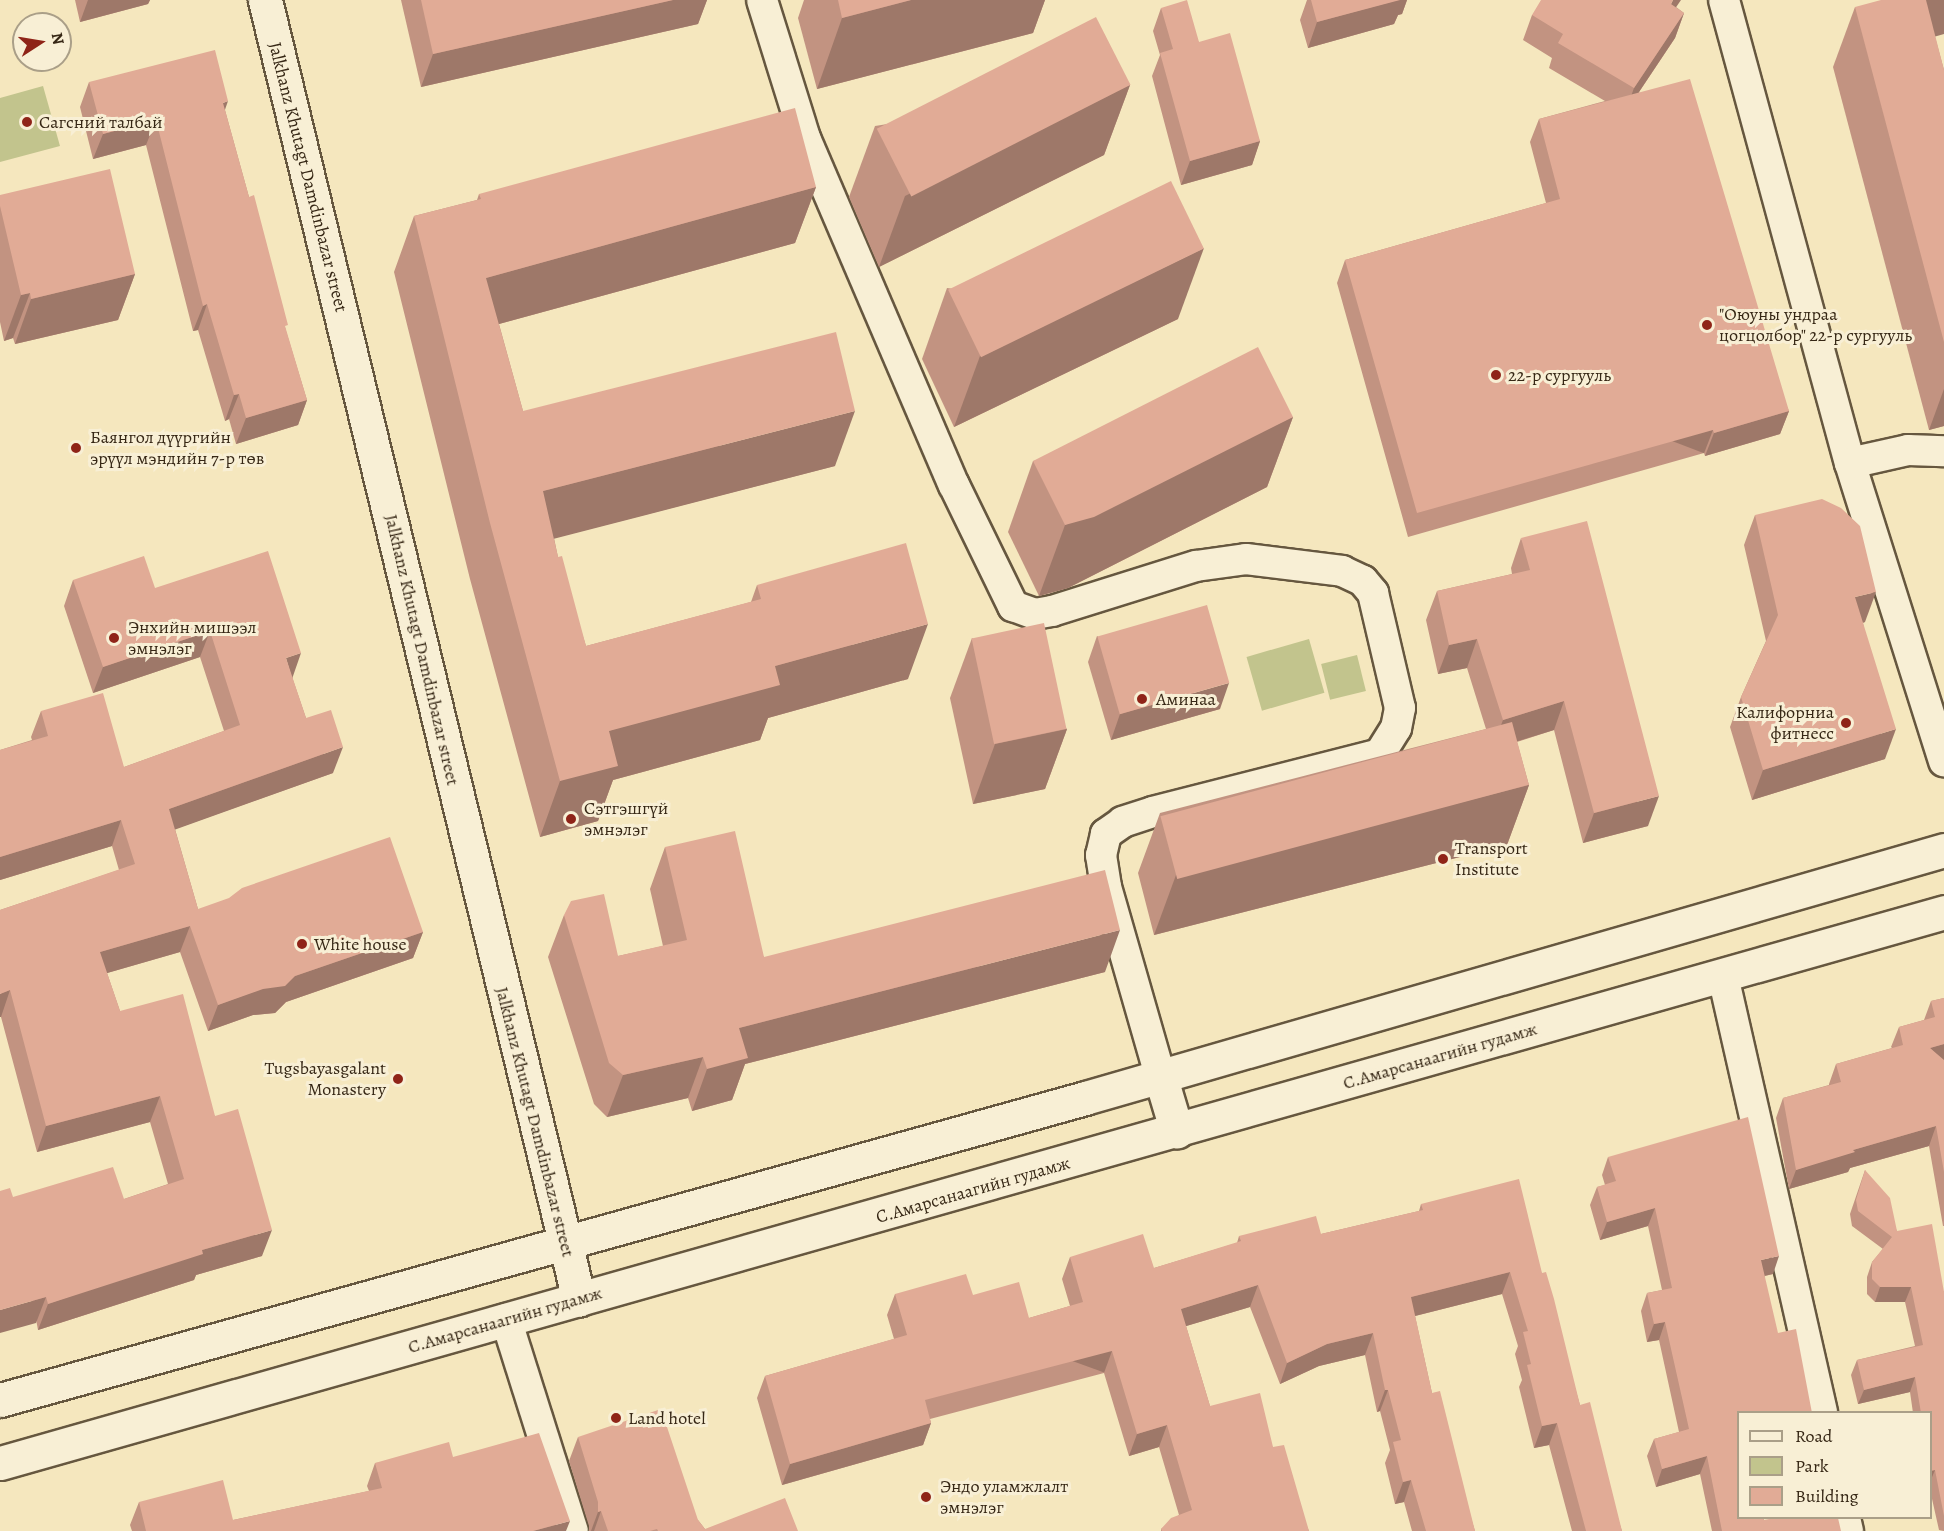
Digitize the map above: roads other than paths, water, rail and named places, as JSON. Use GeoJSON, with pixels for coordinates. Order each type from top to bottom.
{"type":"FeatureCollection","features":[{"type":"Feature","properties":{"kind":"main road","name":"Jalkhanz Khutagt Damdinbazar street"},"geometry":{"type":"LineString","coordinates":[[265,0],[579,1300]]}},
{"type":"Feature","properties":{"kind":"main road"},"geometry":{"type":"LineString","coordinates":[[0,1400],[1160,1076],[1944,850]]}},
{"type":"Feature","properties":{"kind":"main road","name":"С.Амарсанаагийн гудамж"},"geometry":{"type":"LineString","coordinates":[[0,1463],[1177,1132],[1944,912]]}},
{"type":"Feature","properties":{"kind":"main road"},"geometry":{"type":"LineString","coordinates":[[1160,1076],[1177,1132]]}},
{"type":"Feature","properties":{"kind":"street"},"geometry":{"type":"LineString","coordinates":[[762,0],[805,138],[954,485],[1013,606],[1035,614],[1052,611],[1196,566],[1246,559],[1342,571],[1364,581],[1372,593],[1400,708],[1396,728],[1380,754],[1123,822],[1106,834],[1102,843],[1106,887],[1160,1076]]}},
{"type":"Feature","properties":{"kind":"street"},"geometry":{"type":"LineString","coordinates":[[1724,0],[1850,463],[1944,762]]}},
{"type":"Feature","properties":{"kind":"street"},"geometry":{"type":"LineString","coordinates":[[1850,463],[1908,450],[1944,451]]}},
{"type":"Feature","properties":{"kind":"street"},"geometry":{"type":"LineString","coordinates":[[1723,976],[1822,1411]]}},
{"type":"Feature","properties":{"kind":"street"},"geometry":{"type":"LineString","coordinates":[[506,1319],[573,1531]]}},
{"type":"Feature","properties":{"kind":"place","name":"Сагсний талбай"},"geometry":{"type":"Point","coordinates":[27,122]}},
{"type":"Feature","properties":{"kind":"place","name":"\"Оюуны ундраа цогцолбор\" 22-р сургууль"},"geometry":{"type":"Point","coordinates":[1707,325]}},
{"type":"Feature","properties":{"kind":"place","name":"22-р сургууль"},"geometry":{"type":"Point","coordinates":[1496,375]}},
{"type":"Feature","properties":{"kind":"place","name":"Баянгол дүүргийн эрүүл мэндийн 7-р төв"},"geometry":{"type":"Point","coordinates":[76,448]}},
{"type":"Feature","properties":{"kind":"place","name":"Энхийн мишээл эмнэлэг"},"geometry":{"type":"Point","coordinates":[114,638]}},
{"type":"Feature","properties":{"kind":"place","name":"Аминаа"},"geometry":{"type":"Point","coordinates":[1142,699]}},
{"type":"Feature","properties":{"kind":"place","name":"Калифорниа фитнесс"},"geometry":{"type":"Point","coordinates":[1846,723]}},
{"type":"Feature","properties":{"kind":"place","name":"Сэтгэшгүй эмнэлэг"},"geometry":{"type":"Point","coordinates":[571,819]}},
{"type":"Feature","properties":{"kind":"place","name":"Transport Institute"},"geometry":{"type":"Point","coordinates":[1443,859]}},
{"type":"Feature","properties":{"kind":"place","name":"White house"},"geometry":{"type":"Point","coordinates":[302,944]}},
{"type":"Feature","properties":{"kind":"place","name":"Tugsbayasgalant Monastery"},"geometry":{"type":"Point","coordinates":[398,1079]}},
{"type":"Feature","properties":{"kind":"place","name":"Land hotel"},"geometry":{"type":"Point","coordinates":[616,1418]}},
{"type":"Feature","properties":{"kind":"place","name":"Эндо уламжлалт эмнэлэг"},"geometry":{"type":"Point","coordinates":[926,1497]}}]}
